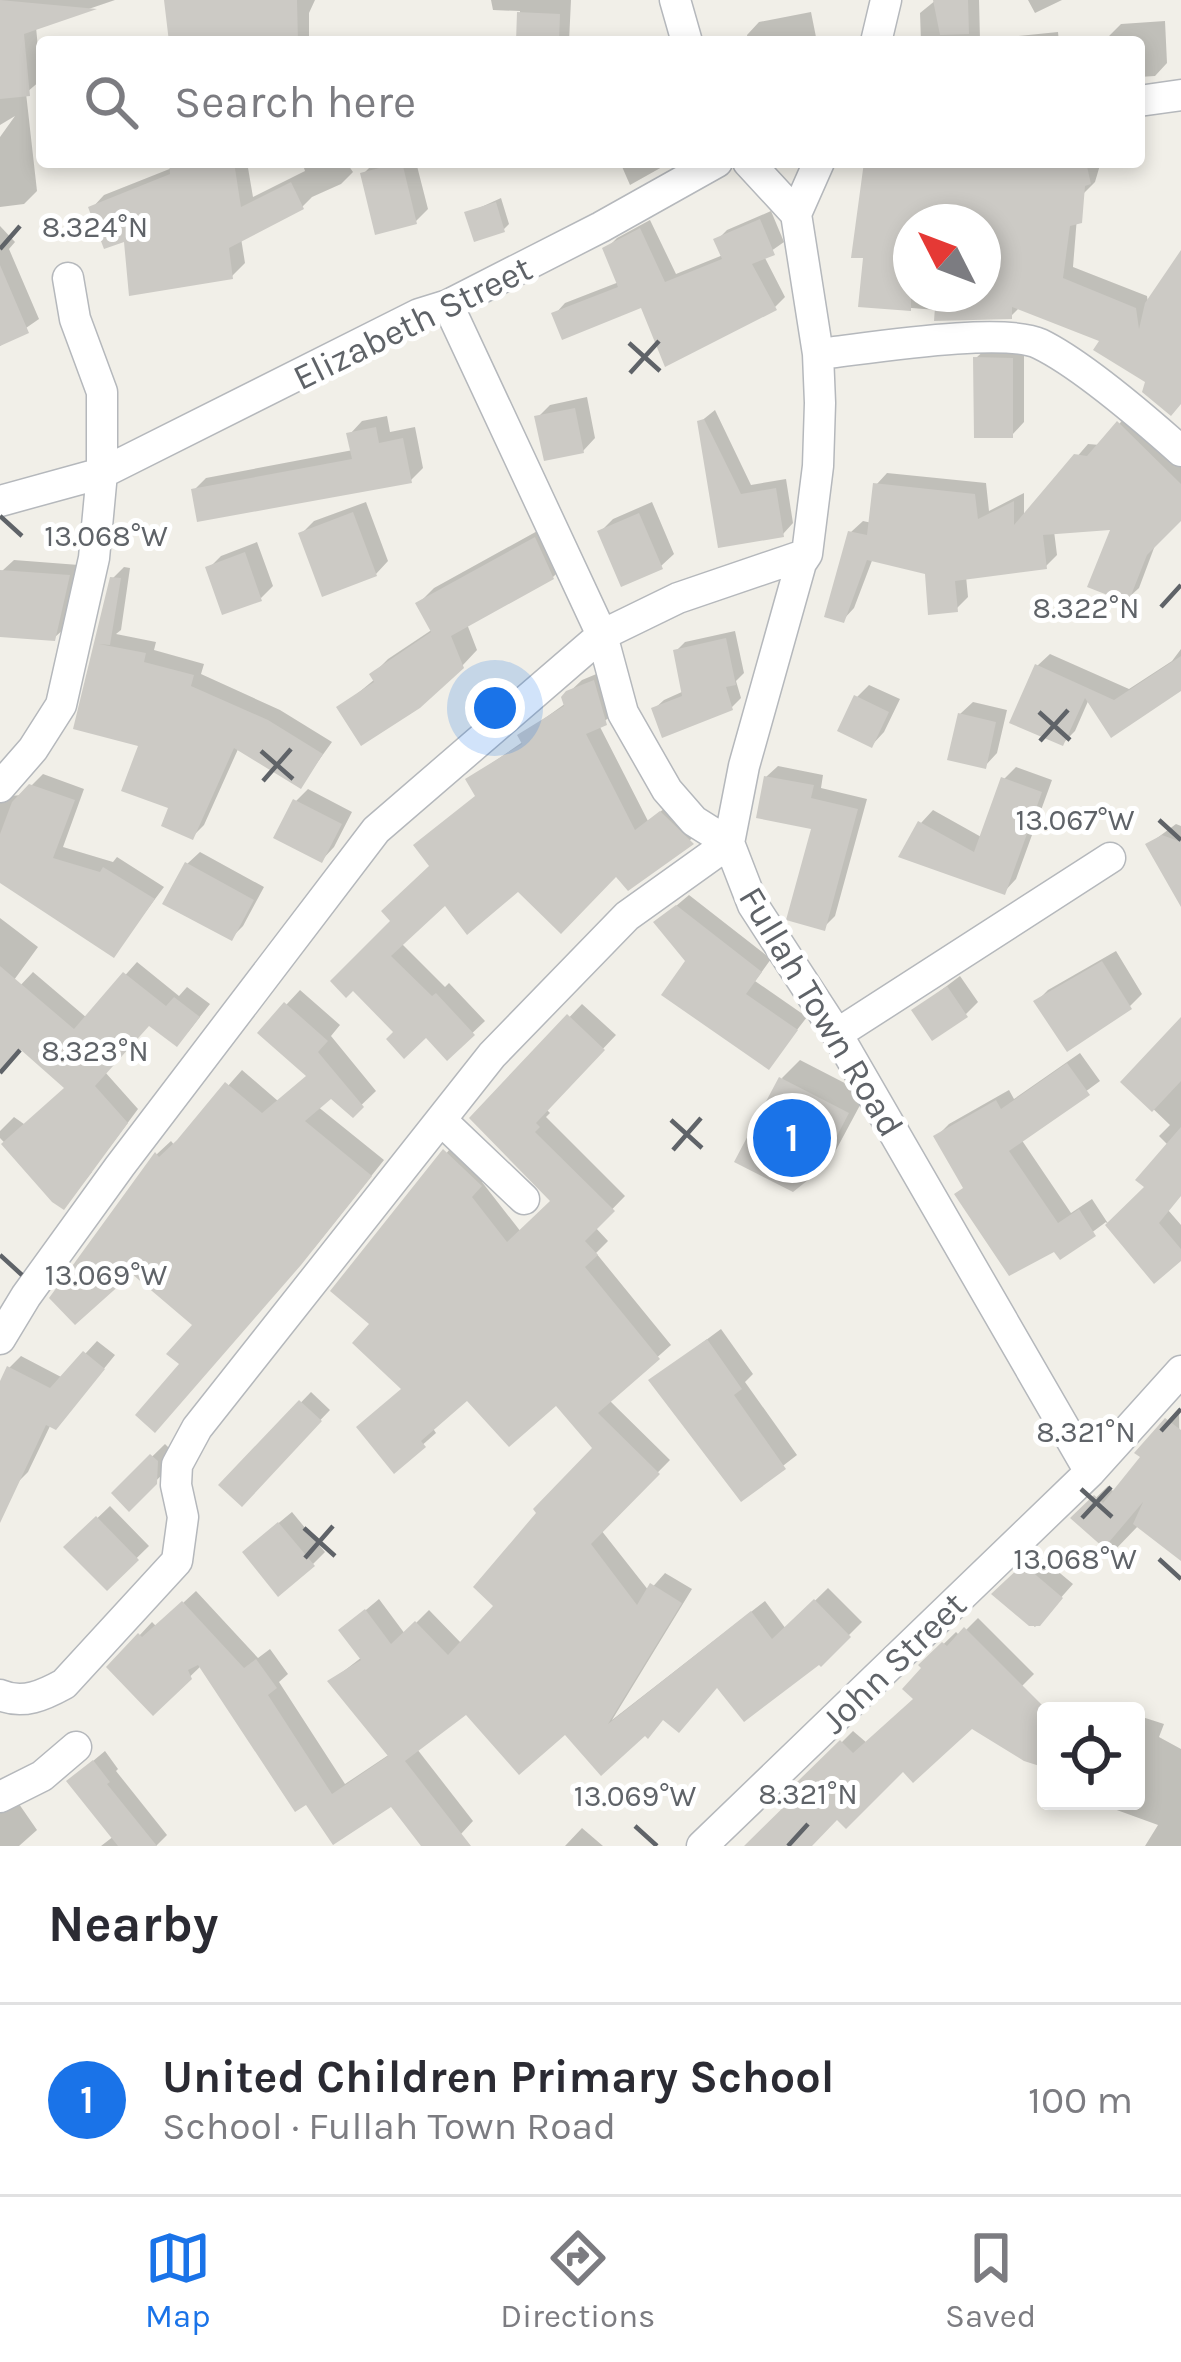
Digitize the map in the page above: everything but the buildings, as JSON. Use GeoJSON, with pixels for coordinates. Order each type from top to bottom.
{"type":"FeatureCollection","features":[{"type":"Feature","properties":{"kind":"street"},"geometry":{"type":"LineString","coordinates":[[676,0],[685,36]]}},
{"type":"Feature","properties":{"kind":"street"},"geometry":{"type":"LineString","coordinates":[[877,36],[886,0]]}},
{"type":"Feature","properties":{"kind":"street"},"geometry":{"type":"LineString","coordinates":[[1145,99],[1181,95]]}},
{"type":"Feature","properties":{"kind":"street","name":"Elizabeth Street"},"geometry":{"type":"LineString","coordinates":[[0,501],[102,473],[419,314],[448,305],[706,168]]}},
{"type":"Feature","properties":{"kind":"street"},"geometry":{"type":"LineString","coordinates":[[754,168],[796,214],[816,168]]}},
{"type":"Feature","properties":{"kind":"street","name":"Fullah Town Road"},"geometry":{"type":"LineString","coordinates":[[796,214],[818,354],[818,466],[807,554],[744,766],[729,843],[753,905],[837,1034],[1090,1472]]}},
{"type":"Feature","properties":{"kind":"street"},"geometry":{"type":"LineString","coordinates":[[0,788],[62,705],[94,559],[102,473],[102,392],[75,319],[68,278]]}},
{"type":"Feature","properties":{"kind":"street"},"geometry":{"type":"LineString","coordinates":[[0,1696],[11,1700],[40,1697],[64,1684],[177,1561],[183,1516],[177,1465],[197,1428],[492,1054],[627,916],[729,843],[694,821],[667,790],[622,712],[602,635],[448,305]]}},
{"type":"Feature","properties":{"kind":"street"},"geometry":{"type":"LineString","coordinates":[[818,354],[973,338],[1037,342],[1181,449]]}},
{"type":"Feature","properties":{"kind":"street"},"geometry":{"type":"LineString","coordinates":[[0,1339],[120,1166],[376,830],[602,635],[678,598],[807,554]]}},
{"type":"Feature","properties":{"kind":"street"},"geometry":{"type":"LineString","coordinates":[[837,1034],[1110,858]]}},
{"type":"Feature","properties":{"kind":"street"},"geometry":{"type":"LineString","coordinates":[[441,1120],[524,1199]]}},
{"type":"Feature","properties":{"kind":"street","name":"John Street"},"geometry":{"type":"LineString","coordinates":[[702,1846],[1090,1472],[1181,1371]]}},
{"type":"Feature","properties":{"kind":"street"},"geometry":{"type":"LineString","coordinates":[[0,1797],[42,1776],[76,1747]]}},
{"type":"Feature","properties":{"kind":"place","name":"United Children Primary School"},"geometry":{"type":"Point","coordinates":[792,1138]}}]}
